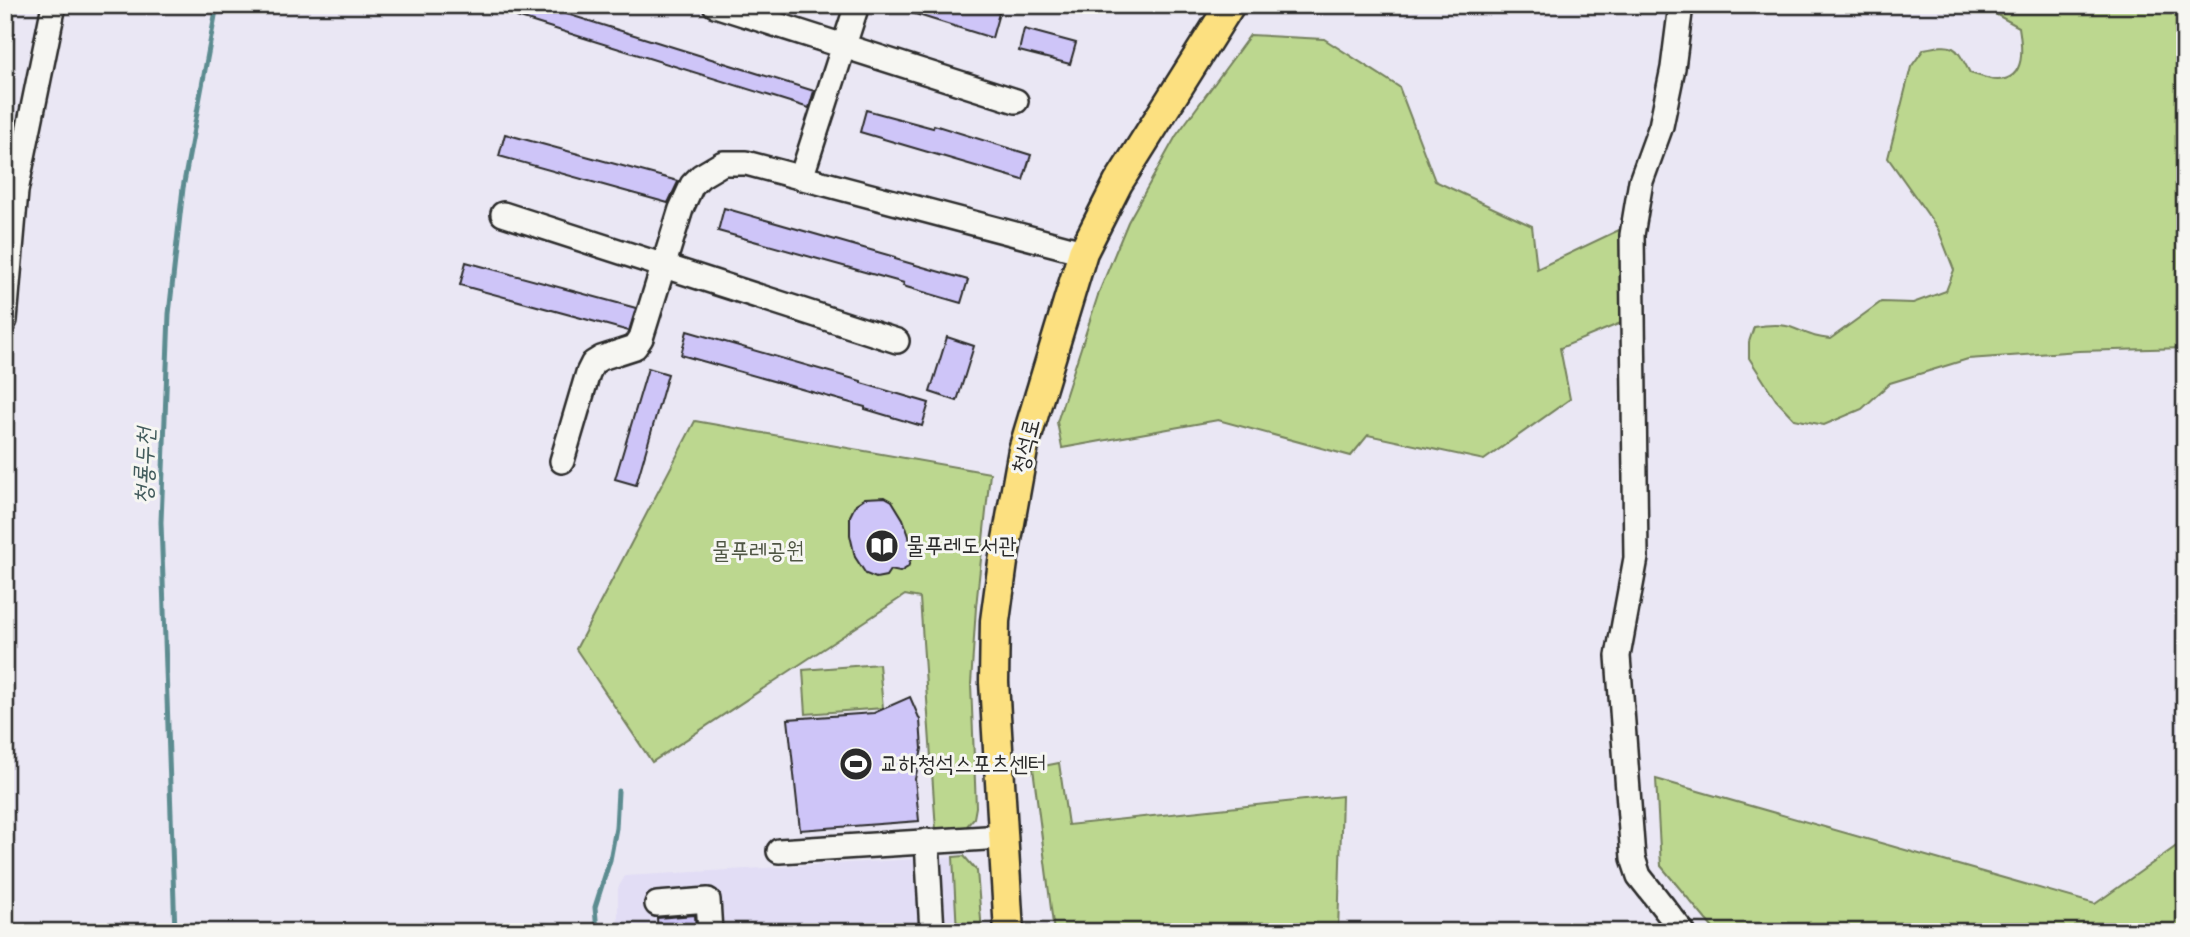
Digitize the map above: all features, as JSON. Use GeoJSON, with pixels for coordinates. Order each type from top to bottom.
{"type":"FeatureCollection","features":[{"type":"Feature","properties":{"kind":"main road","name":"청석로"},"geometry":{"type":"LineString","coordinates":[[1009,932],[994,682],[995,621],[1023,450],[1083,252],[1118,183],[1230,5]]}},
{"type":"Feature","properties":{"kind":"street"},"geometry":{"type":"LineString","coordinates":[[5,320],[16,191],[54,5]]}},
{"type":"Feature","properties":{"kind":"street"},"geometry":{"type":"LineString","coordinates":[[715,5],[1016,101]]}},
{"type":"Feature","properties":{"kind":"street"},"geometry":{"type":"LineString","coordinates":[[802,178],[858,5]]}},
{"type":"Feature","properties":{"kind":"street"},"geometry":{"type":"LineString","coordinates":[[1681,5],[1674,68],[1661,126],[1641,181],[1632,235],[1636,558],[1618,656],[1633,859],[1639,876],[1683,932]]}},
{"type":"Feature","properties":{"kind":"street"},"geometry":{"type":"LineString","coordinates":[[562,461],[593,363],[635,347],[641,338],[681,209],[692,185],[701,176],[723,163],[746,163],[1083,252]]}},
{"type":"Feature","properties":{"kind":"street"},"geometry":{"type":"LineString","coordinates":[[503,214],[897,341]]}},
{"type":"Feature","properties":{"kind":"street"},"geometry":{"type":"LineString","coordinates":[[779,851],[1002,836]]}},
{"type":"Feature","properties":{"kind":"street"},"geometry":{"type":"LineString","coordinates":[[927,841],[932,932]]}},
{"type":"Feature","properties":{"kind":"street"},"geometry":{"type":"LineString","coordinates":[[657,904],[708,901],[710,932]]}},
{"type":"Feature","properties":{"kind":"shaded area"},"geometry":{"type":"Polygon","coordinates":[[[953,857],[957,932],[618,932],[618,888],[625,876],[953,857]]]}},
{"type":"Feature","properties":{"kind":"green space"},"geometry":{"type":"Polygon","coordinates":[[[1979,5],[2185,5],[2185,348],[2079,351],[1968,359],[1890,383],[1862,409],[1824,425],[1794,419],[1776,400],[1749,358],[1749,342],[1754,327],[1784,325],[1830,339],[1881,302],[1913,303],[1946,291],[1954,270],[1938,229],[1888,158],[1911,67],[1924,49],[1943,46],[1953,48],[1970,73],[1991,79],[2007,78],[2018,68],[2021,52],[2019,27],[1979,5]]]}},
{"type":"Feature","properties":{"kind":"green space"},"geometry":{"type":"Polygon","coordinates":[[[1250,35],[1324,39],[1399,87],[1435,181],[1532,226],[1537,269],[1621,229],[1628,320],[1560,348],[1570,399],[1484,460],[1368,435],[1351,456],[1218,420],[1062,448],[1057,422],[1099,292],[1128,222],[1176,136],[1250,35]]]}},
{"type":"Feature","properties":{"kind":"green space","name":"물푸레공원"},"geometry":{"type":"Polygon","coordinates":[[[695,421],[990,473],[971,684],[976,807],[974,818],[966,827],[936,830],[920,598],[905,595],[652,762],[576,649],[695,421]]]}},
{"type":"Feature","properties":{"kind":"green space"},"geometry":{"type":"Polygon","coordinates":[[[879,664],[883,708],[806,714],[803,670],[879,664]]]}},
{"type":"Feature","properties":{"kind":"green space"},"geometry":{"type":"Polygon","coordinates":[[[1059,763],[1068,825],[1342,796],[1338,932],[1054,932],[1033,768],[1059,763]]]}},
{"type":"Feature","properties":{"kind":"green space"},"geometry":{"type":"Polygon","coordinates":[[[1656,779],[2095,904],[2185,840],[2185,932],[1716,932],[1661,866],[1656,779]]]}},
{"type":"Feature","properties":{"kind":"green space"},"geometry":{"type":"Polygon","coordinates":[[[964,856],[977,871],[982,932],[957,932],[953,857],[964,856]]]}},
{"type":"Feature","properties":{"kind":"building"},"geometry":{"type":"Polygon","coordinates":[[[521,5],[538,5],[814,91],[809,108],[517,17],[521,5]]]}},
{"type":"Feature","properties":{"kind":"building"},"geometry":{"type":"Polygon","coordinates":[[[897,5],[976,5],[999,13],[992,38],[896,8],[897,5]]]}},
{"type":"Feature","properties":{"kind":"building"},"geometry":{"type":"Polygon","coordinates":[[[1024,29],[1076,43],[1070,64],[1019,51],[1024,29]]]}},
{"type":"Feature","properties":{"kind":"building"},"geometry":{"type":"Polygon","coordinates":[[[866,110],[933,128],[934,125],[1031,155],[1023,180],[860,132],[866,110]]]}},
{"type":"Feature","properties":{"kind":"building"},"geometry":{"type":"Polygon","coordinates":[[[505,134],[678,182],[668,203],[499,156],[505,134]]]}},
{"type":"Feature","properties":{"kind":"building"},"geometry":{"type":"Polygon","coordinates":[[[724,208],[968,280],[961,303],[903,286],[904,283],[718,231],[724,208]]]}},
{"type":"Feature","properties":{"kind":"building"},"geometry":{"type":"Polygon","coordinates":[[[466,262],[636,308],[629,331],[460,285],[466,262]]]}},
{"type":"Feature","properties":{"kind":"building"},"geometry":{"type":"Polygon","coordinates":[[[687,331],[929,403],[922,426],[865,407],[681,355],[687,331]]]}},
{"type":"Feature","properties":{"kind":"building"},"geometry":{"type":"Polygon","coordinates":[[[947,337],[974,346],[957,401],[930,392],[947,337]]]}},
{"type":"Feature","properties":{"kind":"building"},"geometry":{"type":"Polygon","coordinates":[[[648,368],[668,374],[636,485],[615,479],[648,368]]]}},
{"type":"Feature","properties":{"kind":"building","name":"물푸레도서관"},"geometry":{"type":"Polygon","coordinates":[[[885,497],[892,501],[903,519],[912,556],[908,567],[900,572],[890,570],[886,576],[876,578],[866,574],[855,557],[850,535],[850,516],[856,504],[865,498],[885,497]]]}},
{"type":"Feature","properties":{"kind":"building","name":"교하청석스포츠센터"},"geometry":{"type":"Polygon","coordinates":[[[910,697],[920,720],[922,749],[915,779],[919,821],[800,830],[788,719],[874,713],[910,697]]]}},
{"type":"Feature","properties":{"kind":"building"},"geometry":{"type":"Polygon","coordinates":[[[695,915],[696,932],[658,932],[657,918],[695,915]]]}},
{"type":"Feature","properties":{"kind":"waterway","name":"청룡두천"},"geometry":{"type":"LineString","coordinates":[[175,932],[161,522],[169,314],[183,188],[217,5]]}},
{"type":"Feature","properties":{"kind":"waterway"},"geometry":{"type":"LineString","coordinates":[[597,932],[595,907],[610,860],[616,828],[618,791]]}},
{"type":"Feature","properties":{"kind":"place","name":"물푸레도서관"},"geometry":{"type":"Point","coordinates":[882,546]}},
{"type":"Feature","properties":{"kind":"place","name":"교하청석스포츠센터"},"geometry":{"type":"Point","coordinates":[856,764]}}]}
